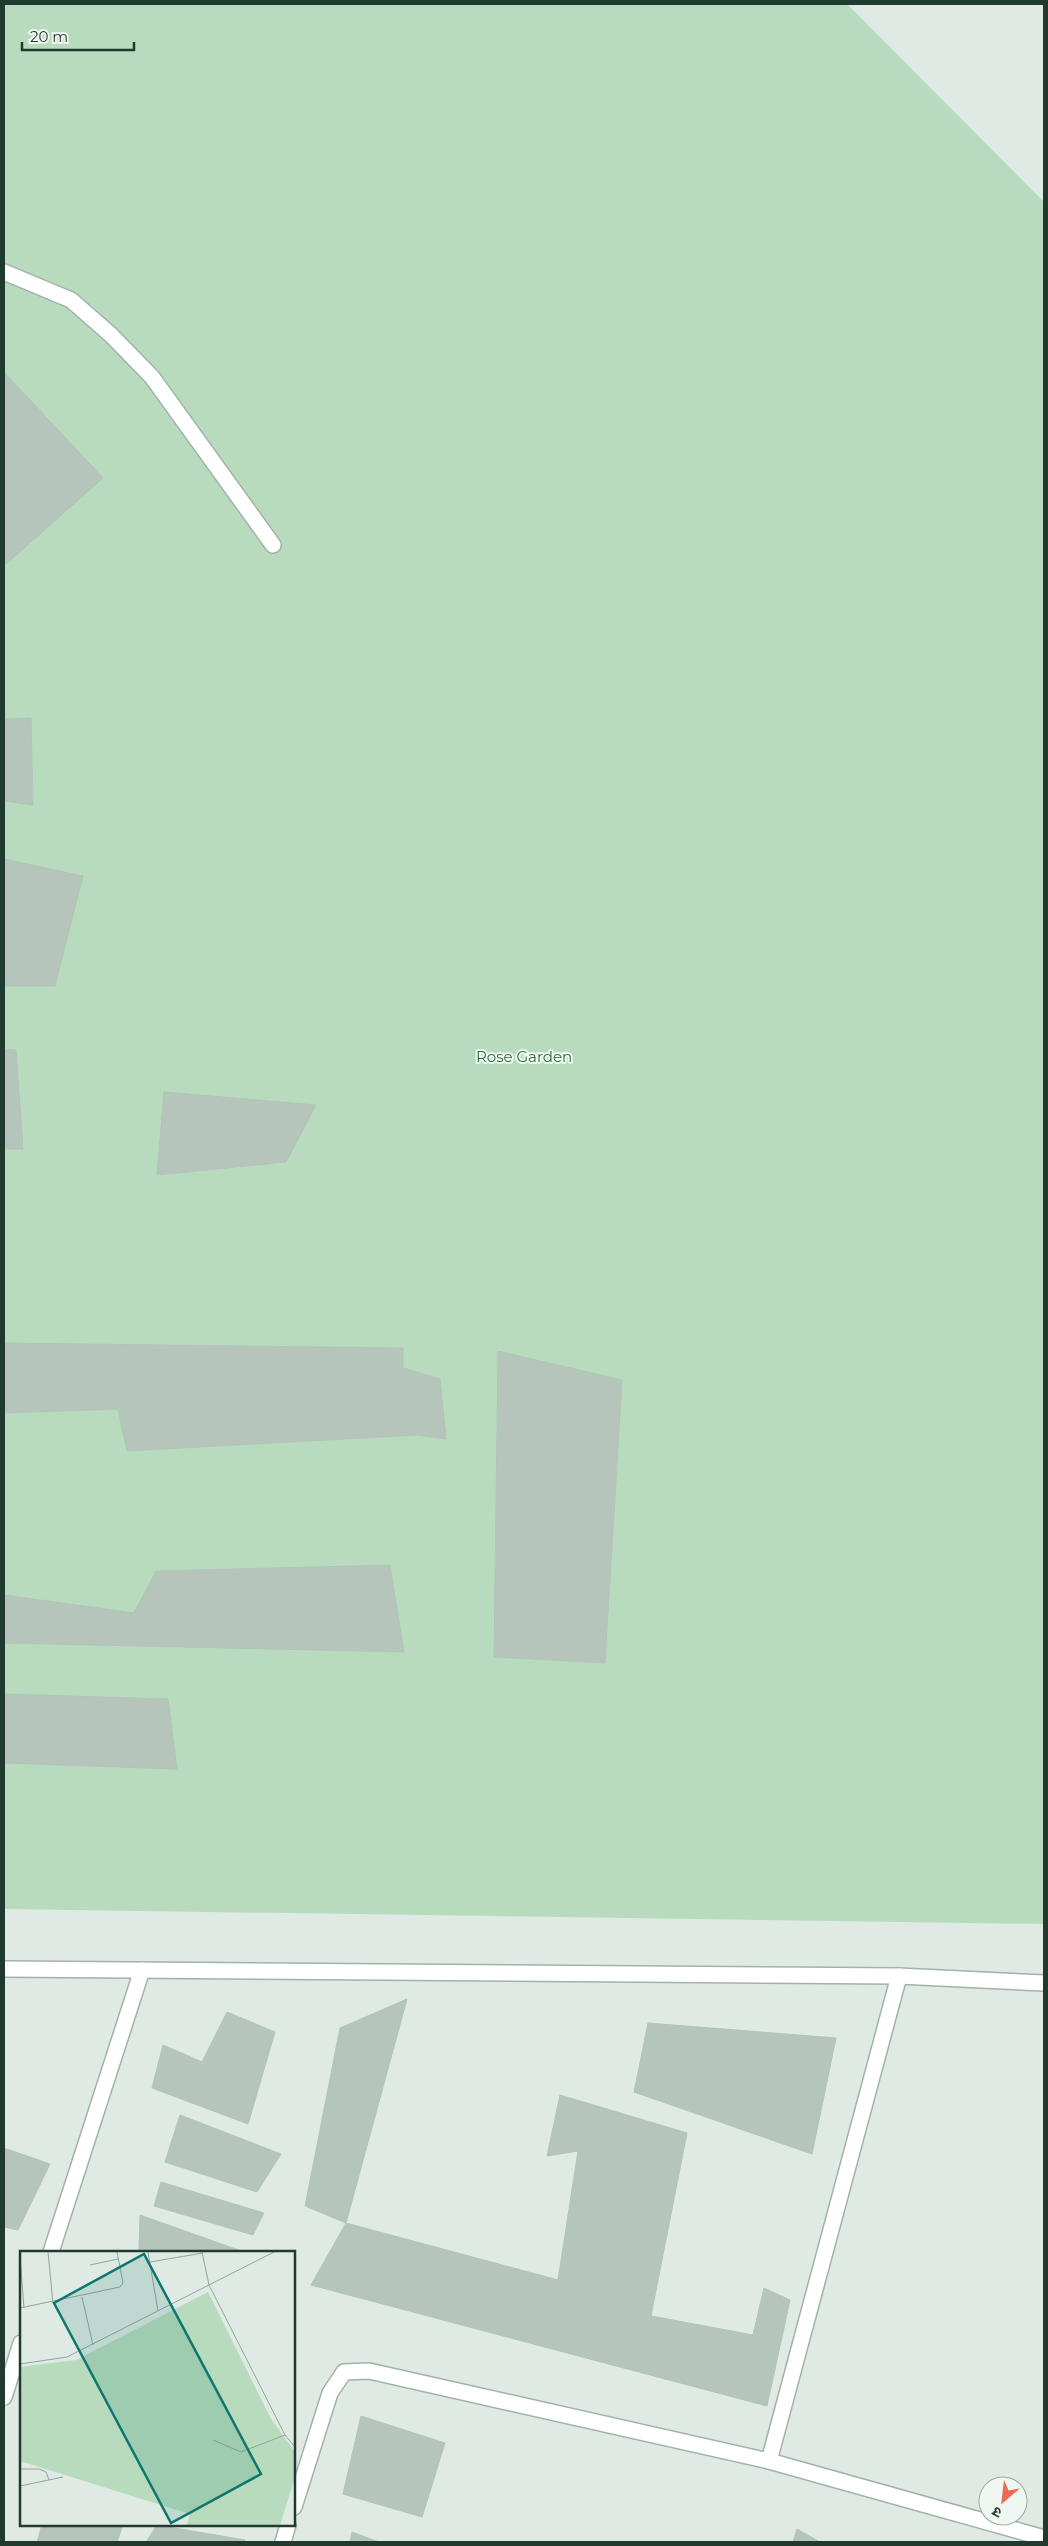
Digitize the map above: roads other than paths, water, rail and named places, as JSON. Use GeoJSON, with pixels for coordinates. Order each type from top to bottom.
{"type":"FeatureCollection","features":[{"type":"Feature","properties":{"kind":"street"},"geometry":{"type":"LineString","coordinates":[[4,272],[70,300],[111,335],[145,370],[273,546]]}},
{"type":"Feature","properties":{"kind":"street"},"geometry":{"type":"LineString","coordinates":[[4,1969],[899,1976],[1044,1983]]}},
{"type":"Feature","properties":{"kind":"street"},"geometry":{"type":"LineString","coordinates":[[51,2251],[142,1970]]}},
{"type":"Feature","properties":{"kind":"street"},"geometry":{"type":"LineString","coordinates":[[769,2461],[899,1976]]}},
{"type":"Feature","properties":{"kind":"street"},"geometry":{"type":"LineString","coordinates":[[4,2397],[20,2346]]}},
{"type":"Feature","properties":{"kind":"street"},"geometry":{"type":"LineString","coordinates":[[295,2504],[330,2393],[344,2372],[369,2371],[769,2461],[1044,2538]]}},
{"type":"Feature","properties":{"kind":"street"},"geometry":{"type":"LineString","coordinates":[[283,2542],[288,2526]]}},
{"type":"Feature","properties":{"kind":"park label","name":"Rose Garden"},"geometry":{"type":"Point","coordinates":[524,1056]}}]}
